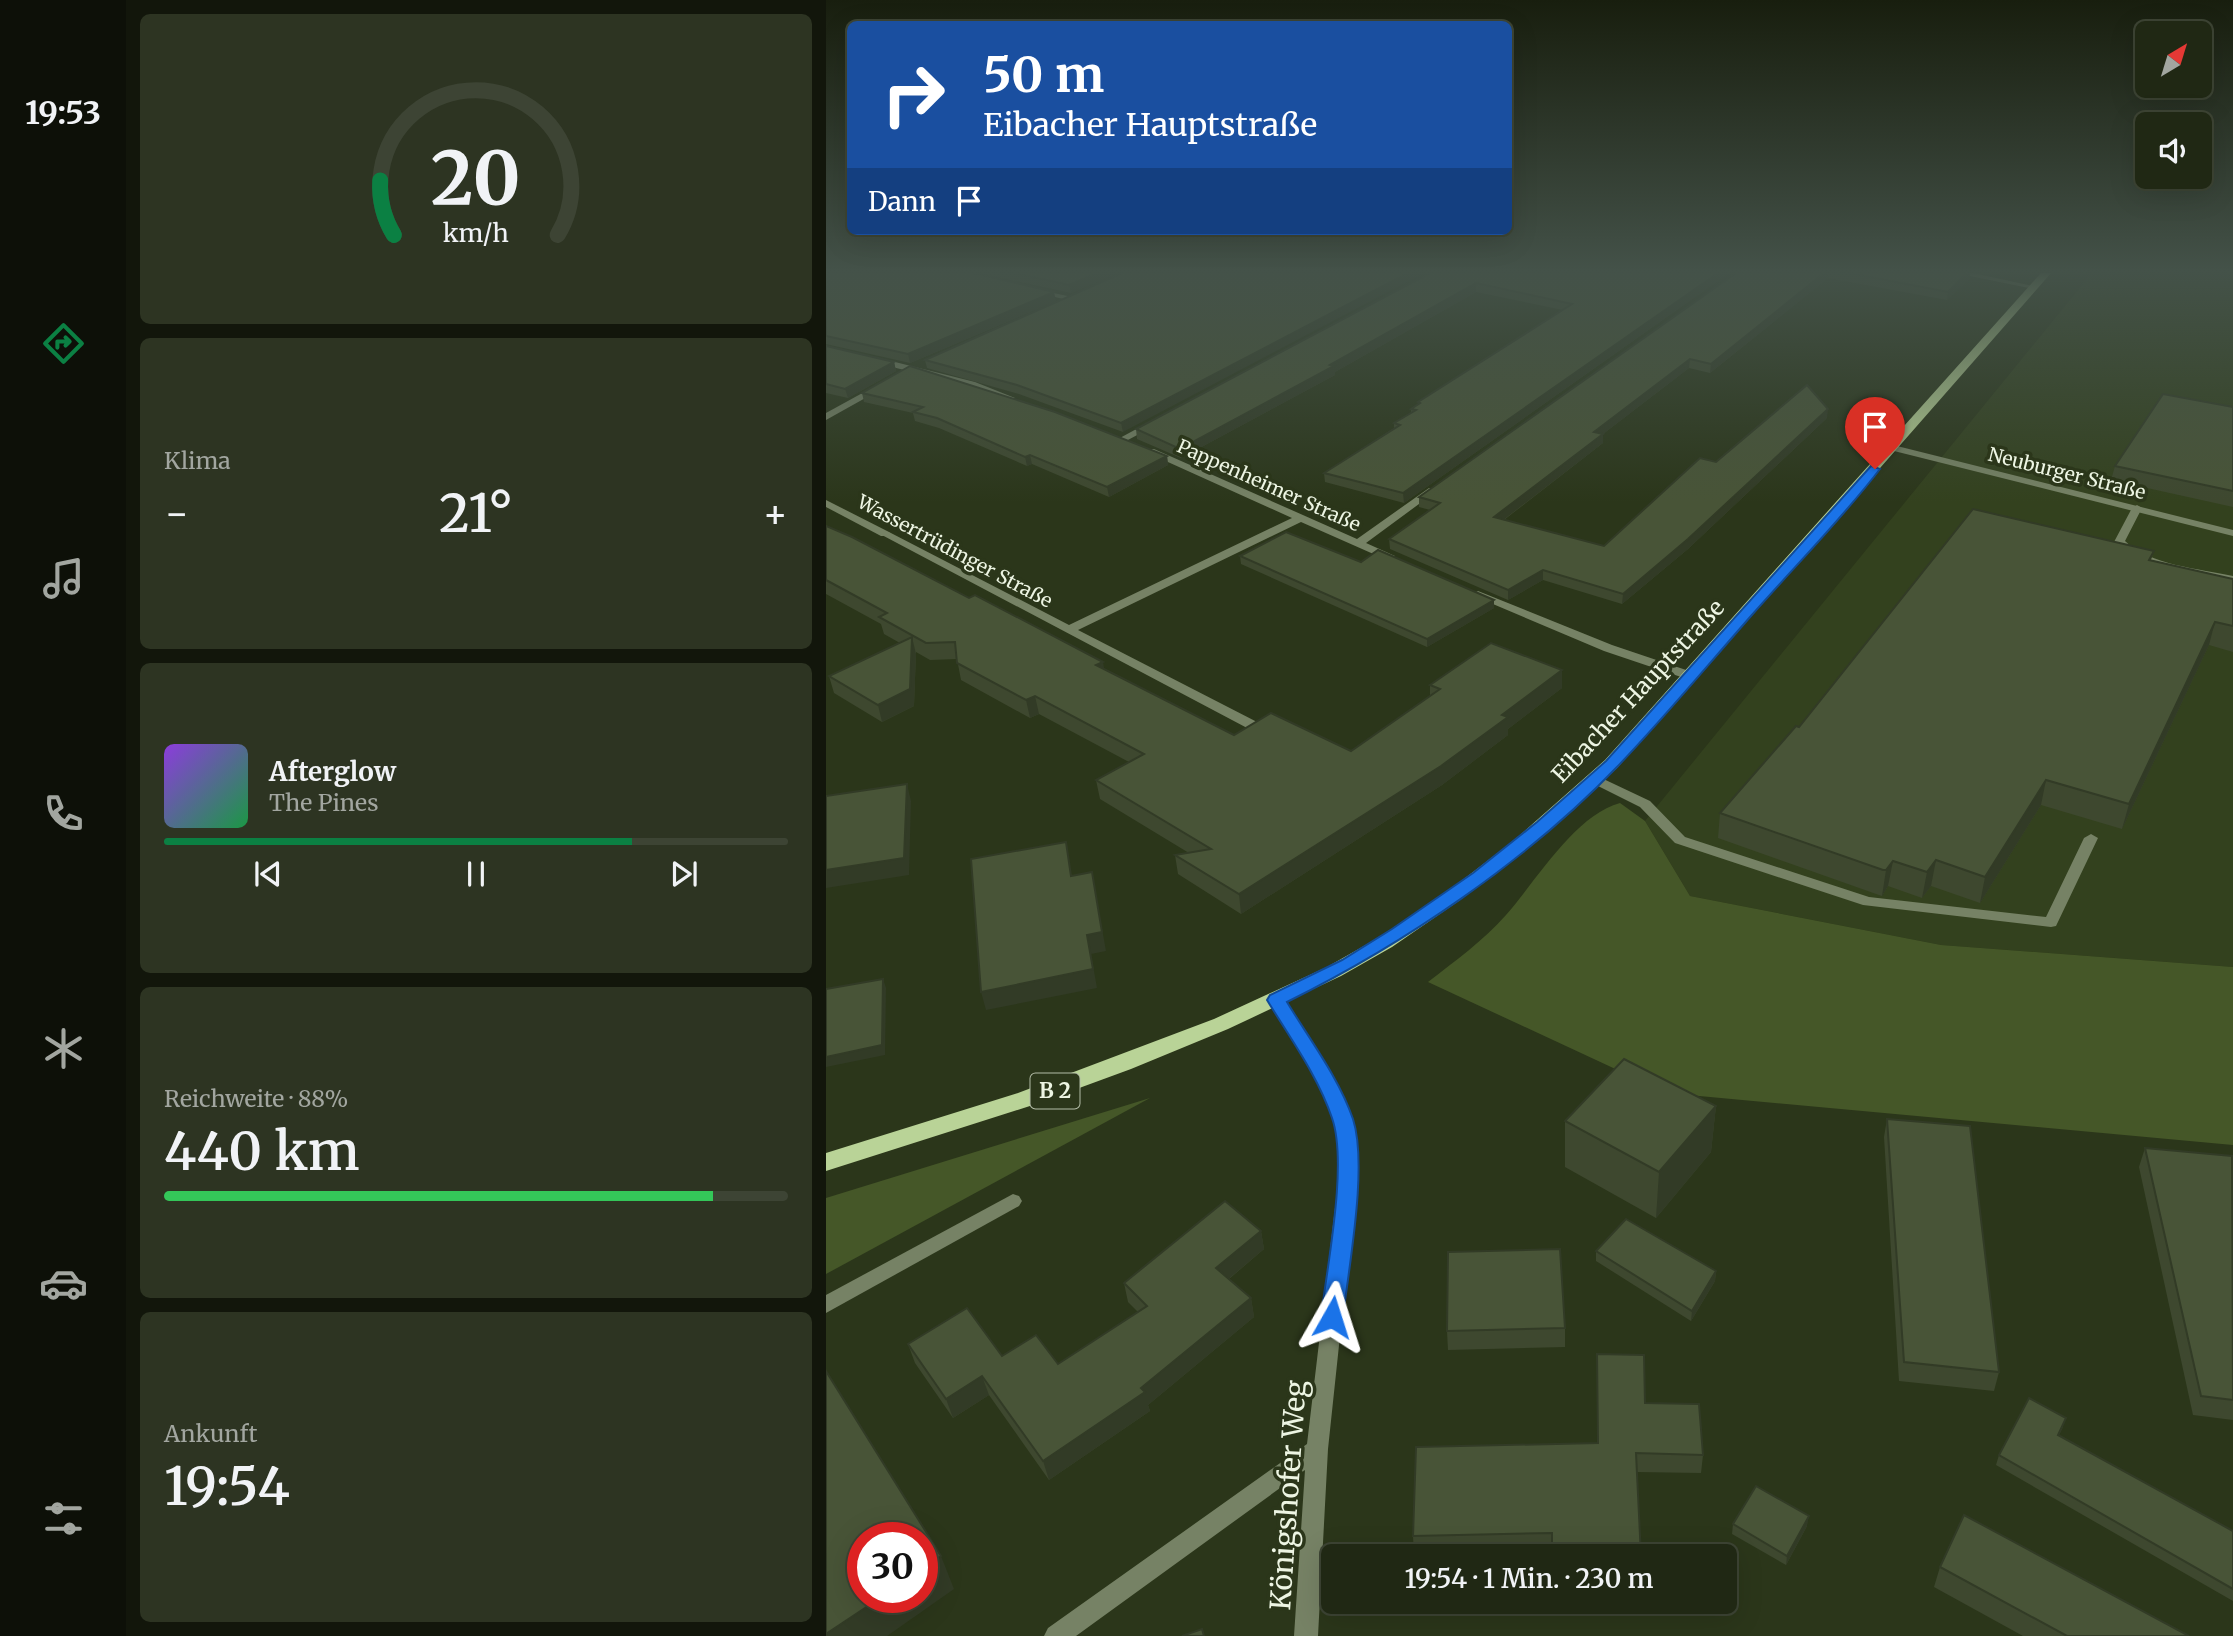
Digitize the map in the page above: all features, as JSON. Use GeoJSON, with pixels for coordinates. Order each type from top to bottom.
{"type":"FeatureCollection","features":[{"type":"Feature","properties":{"kind":"main road","name":"Eibacher Hauptstraße"},"geometry":{"type":"LineString","coordinates":[[826,1162],[1062,1088],[1277,1000],[1349,964],[1443,903],[1543,826],[1595,779],[1691,676],[1979,349]]}},
{"type":"Feature","properties":{"kind":"street"},"geometry":{"type":"LineString","coordinates":[[863,357],[913,368],[1026,404]]}},
{"type":"Feature","properties":{"kind":"street"},"geometry":{"type":"LineString","coordinates":[[902,374],[925,362]]}},
{"type":"Feature","properties":{"kind":"street"},"geometry":{"type":"LineString","coordinates":[[826,417],[891,380]]}},
{"type":"Feature","properties":{"kind":"street"},"geometry":{"type":"LineString","coordinates":[[1123,439],[1159,420]]}},
{"type":"Feature","properties":{"kind":"street","name":"Pappenheimer Straße"},"geometry":{"type":"LineString","coordinates":[[1111,434],[1408,565]]}},
{"type":"Feature","properties":{"kind":"street","name":"Neuburger Straße"},"geometry":{"type":"LineString","coordinates":[[1893,448],[2233,533]]}},
{"type":"Feature","properties":{"kind":"street"},"geometry":{"type":"LineString","coordinates":[[1357,544],[1447,480]]}},
{"type":"Feature","properties":{"kind":"street","name":"Wassertrüdinger Straße"},"geometry":{"type":"LineString","coordinates":[[826,503],[1254,726]]}},
{"type":"Feature","properties":{"kind":"street"},"geometry":{"type":"LineString","coordinates":[[2137,508],[2119,542],[2124,550],[2233,579]]}},
{"type":"Feature","properties":{"kind":"street","name":"Wassertrüdinger Straße"},"geometry":{"type":"LineString","coordinates":[[1068,630],[1300,518]]}},
{"type":"Feature","properties":{"kind":"street"},"geometry":{"type":"LineString","coordinates":[[1470,591],[1608,648],[1691,676]]}},
{"type":"Feature","properties":{"kind":"street"},"geometry":{"type":"LineString","coordinates":[[1595,779],[1645,804],[1680,840],[1868,902],[2051,922],[2091,838]]}},
{"type":"Feature","properties":{"kind":"street","name":"Königshofer Weg"},"geometry":{"type":"LineString","coordinates":[[1277,1000],[1330,1089],[1343,1121],[1350,1157],[1317,1449],[1306,1636]]}},
{"type":"Feature","properties":{"kind":"street"},"geometry":{"type":"LineString","coordinates":[[826,1305],[1013,1201]]}},
{"type":"Feature","properties":{"kind":"street"},"geometry":{"type":"LineString","coordinates":[[1056,1636],[1317,1449]]}},
{"type":"Feature","properties":{"kind":"shaded area"},"geometry":{"type":"Polygon","coordinates":[[[2030,349],[2233,349],[2233,967],[1941,945],[1690,896],[1645,821],[2030,349]]]}},
{"type":"Feature","properties":{"kind":"shaded area"},"geometry":{"type":"Polygon","coordinates":[[[1620,803],[1645,821],[1690,896],[1941,945],[2233,967],[2233,1145],[1667,1093],[1428,982],[1497,924],[1557,851],[1587,821],[1620,803]]]}},
{"type":"Feature","properties":{"kind":"shaded area"},"geometry":{"type":"Polygon","coordinates":[[[1150,1098],[826,1274],[826,1198],[1150,1098]]]}},
{"type":"Feature","properties":{"kind":"building"},"geometry":{"type":"Polygon","coordinates":[[[826,349],[840,349],[894,362],[845,389],[826,384],[826,349]]]}},
{"type":"Feature","properties":{"kind":"building"},"geometry":{"type":"Polygon","coordinates":[[[887,349],[919,349],[908,354],[887,349]]]}},
{"type":"Feature","properties":{"kind":"building"},"geometry":{"type":"Polygon","coordinates":[[[949,349],[1262,349],[1121,423],[1017,385],[925,360],[949,349]]]}},
{"type":"Feature","properties":{"kind":"building"},"geometry":{"type":"Polygon","coordinates":[[[1286,349],[1358,349],[1330,365],[1334,366],[1180,449],[1136,429],[1286,349]]]}},
{"type":"Feature","properties":{"kind":"building"},"geometry":{"type":"Polygon","coordinates":[[[1501,349],[1609,349],[1403,493],[1324,473],[1400,425],[1394,423],[1416,410],[1411,409],[1420,403],[1418,402],[1501,349]]]}},
{"type":"Feature","properties":{"kind":"building"},"geometry":{"type":"Polygon","coordinates":[[[1628,349],[1729,349],[1711,364],[1690,359],[1594,432],[1603,434],[1494,517],[1604,546],[1700,458],[1716,462],[1807,385],[1828,409],[1688,539],[1623,594],[1543,570],[1508,590],[1389,539],[1440,503],[1419,497],[1628,349]]]}},
{"type":"Feature","properties":{"kind":"building"},"geometry":{"type":"Polygon","coordinates":[[[910,366],[1055,412],[1167,456],[1107,487],[1030,455],[1025,457],[937,418],[913,412],[923,407],[862,393],[910,366]]]}},
{"type":"Feature","properties":{"kind":"building"},"geometry":{"type":"Polygon","coordinates":[[[2163,394],[2233,407],[2233,491],[2115,466],[2163,394]]]}},
{"type":"Feature","properties":{"kind":"building"},"geometry":{"type":"Polygon","coordinates":[[[1973,509],[2154,551],[2149,560],[2233,579],[2233,626],[2215,622],[2129,804],[2046,780],[1985,877],[1936,860],[1927,872],[1893,861],[1883,870],[1720,813],[1796,726],[1799,727],[1973,509]]]}},
{"type":"Feature","properties":{"kind":"building"},"geometry":{"type":"Polygon","coordinates":[[[826,526],[969,598],[975,595],[1103,662],[1096,665],[1234,735],[1271,713],[1351,751],[1440,689],[1430,685],[1491,643],[1562,670],[1502,715],[1508,717],[1441,766],[1239,894],[1175,855],[1211,849],[1096,780],[1144,754],[1035,696],[1026,700],[957,663],[955,642],[926,643],[879,617],[887,613],[826,580],[826,526]]]}},
{"type":"Feature","properties":{"kind":"building"},"geometry":{"type":"Polygon","coordinates":[[[1286,532],[1361,562],[1378,550],[1494,600],[1427,639],[1240,556],[1286,532]]]}},
{"type":"Feature","properties":{"kind":"building"},"geometry":{"type":"Polygon","coordinates":[[[912,637],[910,689],[878,705],[829,676],[912,637]]]}},
{"type":"Feature","properties":{"kind":"building"},"geometry":{"type":"Polygon","coordinates":[[[907,784],[904,858],[826,870],[826,796],[907,784]]]}},
{"type":"Feature","properties":{"kind":"building"},"geometry":{"type":"Polygon","coordinates":[[[1066,842],[1071,876],[1092,872],[1102,932],[1087,935],[1093,969],[981,992],[971,859],[1066,842]]]}},
{"type":"Feature","properties":{"kind":"building"},"geometry":{"type":"Polygon","coordinates":[[[883,979],[882,1045],[826,1057],[826,989],[883,979]]]}},
{"type":"Feature","properties":{"kind":"building"},"geometry":{"type":"Polygon","coordinates":[[[1624,1059],[1716,1106],[1659,1172],[1565,1121],[1624,1059]]]}},
{"type":"Feature","properties":{"kind":"building"},"geometry":{"type":"Polygon","coordinates":[[[1887,1119],[1970,1126],[1999,1372],[1904,1362],[1887,1119]]]}},
{"type":"Feature","properties":{"kind":"building"},"geometry":{"type":"Polygon","coordinates":[[[2145,1148],[2232,1156],[2233,1400],[2201,1396],[2145,1148]]]}},
{"type":"Feature","properties":{"kind":"building"},"geometry":{"type":"Polygon","coordinates":[[[1225,1201],[1261,1231],[1216,1268],[1251,1298],[1141,1388],[1145,1392],[1043,1461],[982,1376],[946,1399],[908,1344],[967,1308],[1002,1356],[1036,1335],[1058,1364],[1147,1306],[1124,1283],[1225,1201]]]}},
{"type":"Feature","properties":{"kind":"building"},"geometry":{"type":"Polygon","coordinates":[[[1626,1219],[1716,1271],[1692,1311],[1596,1251],[1626,1219]]]}},
{"type":"Feature","properties":{"kind":"building"},"geometry":{"type":"Polygon","coordinates":[[[1560,1249],[1565,1328],[1447,1331],[1448,1252],[1560,1249]]]}},
{"type":"Feature","properties":{"kind":"building"},"geometry":{"type":"Polygon","coordinates":[[[1597,1354],[1644,1355],[1645,1403],[1699,1404],[1703,1455],[1636,1453],[1640,1544],[1552,1544],[1552,1533],[1413,1536],[1416,1447],[1598,1443],[1597,1354]]]}},
{"type":"Feature","properties":{"kind":"building"},"geometry":{"type":"Polygon","coordinates":[[[826,1371],[920,1522],[847,1522],[847,1613],[858,1613],[826,1634],[826,1371]]]}},
{"type":"Feature","properties":{"kind":"building"},"geometry":{"type":"Polygon","coordinates":[[[2029,1398],[2066,1418],[2058,1435],[2233,1531],[2233,1589],[1999,1455],[2029,1398]]]}},
{"type":"Feature","properties":{"kind":"building"},"geometry":{"type":"Polygon","coordinates":[[[1756,1486],[1809,1516],[1787,1556],[1733,1524],[1756,1486]]]}},
{"type":"Feature","properties":{"kind":"building"},"geometry":{"type":"Polygon","coordinates":[[[1964,1515],[2189,1636],[2067,1636],[1940,1567],[1964,1515]]]}},
{"type":"Feature","properties":{"kind":"building"},"geometry":{"type":"Polygon","coordinates":[[[1202,1629],[1204,1636],[1182,1636],[1202,1629]]]}},
{"type":"Feature","properties":{"kind":"route"},"geometry":{"type":"LineString","coordinates":[[1332,1317],[1350,1157],[1347,1139],[1330,1089],[1277,1000],[1349,964],[1399,933],[1479,877],[1543,826],[1611,764],[1875,469]]}}]}
